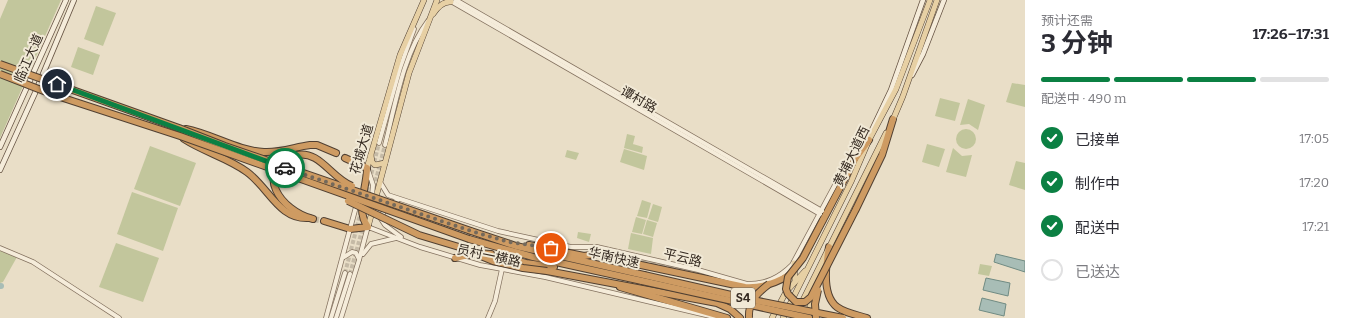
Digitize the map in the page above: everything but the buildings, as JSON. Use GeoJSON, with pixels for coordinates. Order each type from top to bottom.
{"type":"FeatureCollection","features":[{"type":"Feature","properties":{"kind":"highway","name":"华南快速"},"geometry":{"type":"LineString","coordinates":[[0,64],[225,146],[516,246],[808,318]]}},
{"type":"Feature","properties":{"kind":"highway","name":"华南快速"},"geometry":{"type":"LineString","coordinates":[[0,74],[54,95],[180,136],[468,239],[533,257],[843,318]]}},
{"type":"Feature","properties":{"kind":"highway"},"geometry":{"type":"LineString","coordinates":[[789,274],[786,283],[788,294],[794,301],[801,303],[810,298],[825,271],[882,155],[893,119]]}},
{"type":"Feature","properties":{"kind":"highway"},"geometry":{"type":"LineString","coordinates":[[179,128],[202,132],[264,152],[317,145],[336,153]]}},
{"type":"Feature","properties":{"kind":"highway"},"geometry":{"type":"LineString","coordinates":[[180,136],[197,147],[235,164],[255,179],[290,215],[301,218],[311,218],[299,214],[287,206],[276,190],[275,178],[278,168],[284,160],[296,155],[305,154],[316,158],[336,177],[385,202]]}},
{"type":"Feature","properties":{"kind":"highway"},"geometry":{"type":"LineString","coordinates":[[749,318],[750,306],[754,297],[769,284],[789,274],[803,258],[822,215],[855,159],[869,140]]}},
{"type":"Feature","properties":{"kind":"highway"},"geometry":{"type":"LineString","coordinates":[[324,221],[350,229],[368,227],[361,215],[367,182],[367,168],[345,158]]}},
{"type":"Feature","properties":{"kind":"highway"},"geometry":{"type":"LineString","coordinates":[[312,184],[419,235],[459,247],[500,263],[669,293],[720,304],[730,309],[740,318]]}},
{"type":"Feature","properties":{"kind":"highway"},"geometry":{"type":"LineString","coordinates":[[471,231],[509,242],[584,256],[597,254]]}},
{"type":"Feature","properties":{"kind":"highway"},"geometry":{"type":"LineString","coordinates":[[829,247],[826,273],[827,288],[835,306],[843,311],[867,318]]}},
{"type":"Feature","properties":{"kind":"highway"},"geometry":{"type":"LineString","coordinates":[[455,258],[477,253],[491,254]]}},
{"type":"Feature","properties":{"kind":"highway"},"geometry":{"type":"LineString","coordinates":[[500,256],[526,263],[606,277],[643,278]]}},
{"type":"Feature","properties":{"kind":"highway"},"geometry":{"type":"LineString","coordinates":[[631,261],[641,266],[741,286],[755,287],[769,284]]}},
{"type":"Feature","properties":{"kind":"highway"},"geometry":{"type":"LineString","coordinates":[[816,318],[816,295],[825,271]]}},
{"type":"Feature","properties":{"kind":"highway"},"geometry":{"type":"LineString","coordinates":[[604,281],[727,318]]}},
{"type":"Feature","properties":{"kind":"main road","name":"临江大道"},"geometry":{"type":"LineString","coordinates":[[0,147],[66,0]]}},
{"type":"Feature","properties":{"kind":"main road","name":"临江大道"},"geometry":{"type":"LineString","coordinates":[[0,170],[36,93],[74,0]]}},
{"type":"Feature","properties":{"kind":"main road"},"geometry":{"type":"LineString","coordinates":[[419,12],[422,0]]}},
{"type":"Feature","properties":{"kind":"main road","name":"花城大道"},"geometry":{"type":"LineString","coordinates":[[368,227],[409,72],[437,0]]}},
{"type":"Feature","properties":{"kind":"main road"},"geometry":{"type":"LineString","coordinates":[[869,140],[874,125],[898,72],[923,0]]}},
{"type":"Feature","properties":{"kind":"main road","name":"黄埔大道西"},"geometry":{"type":"LineString","coordinates":[[783,318],[851,182],[869,140],[899,84],[930,0]]}},
{"type":"Feature","properties":{"kind":"main road","name":"黄埔大道西"},"geometry":{"type":"LineString","coordinates":[[794,318],[893,119],[908,84],[937,0]]}},
{"type":"Feature","properties":{"kind":"main road"},"geometry":{"type":"LineString","coordinates":[[908,84],[923,54],[944,0]]}},
{"type":"Feature","properties":{"kind":"main road"},"geometry":{"type":"LineString","coordinates":[[429,20],[441,5],[452,1]]}},
{"type":"Feature","properties":{"kind":"main road","name":"花城大道"},"geometry":{"type":"LineString","coordinates":[[367,168],[400,55],[408,33],[419,12]]}},
{"type":"Feature","properties":{"kind":"main road"},"geometry":{"type":"LineString","coordinates":[[371,154],[372,162],[375,165],[385,163]]}},
{"type":"Feature","properties":{"kind":"main road"},"geometry":{"type":"LineString","coordinates":[[794,263],[795,281]]}},
{"type":"Feature","properties":{"kind":"main road"},"geometry":{"type":"LineString","coordinates":[[772,318],[786,292],[808,267]]}},
{"type":"Feature","properties":{"kind":"main road"},"geometry":{"type":"LineString","coordinates":[[808,318],[811,307],[810,284]]}},
{"type":"Feature","properties":{"kind":"street","name":"谭村路"},"geometry":{"type":"LineString","coordinates":[[452,1],[822,215]]}},
{"type":"Feature","properties":{"kind":"street","name":"花城大道"},"geometry":{"type":"LineString","coordinates":[[379,143],[400,68],[419,12]]}},
{"type":"Feature","properties":{"kind":"street","name":"花城大道"},"geometry":{"type":"LineString","coordinates":[[385,145],[397,95],[412,51],[420,31],[429,20]]}},
{"type":"Feature","properties":{"kind":"street","name":"花城大道"},"geometry":{"type":"LineString","coordinates":[[326,318],[367,168]]}},
{"type":"Feature","properties":{"kind":"street","name":"平云路"},"geometry":{"type":"LineString","coordinates":[[380,182],[383,189],[388,194],[464,221],[518,236],[571,248],[598,247],[698,270],[747,284],[769,281],[777,277],[794,263],[822,215]]}},
{"type":"Feature","properties":{"kind":"street"},"geometry":{"type":"LineString","coordinates":[[401,199],[386,205],[381,218],[385,225],[409,242]]}},
{"type":"Feature","properties":{"kind":"street","name":"花城大道"},"geometry":{"type":"LineString","coordinates":[[341,318],[360,260],[368,227]]}},
{"type":"Feature","properties":{"kind":"street","name":"员村一横路"},"geometry":{"type":"LineString","coordinates":[[368,227],[455,258],[624,295],[695,314],[727,318]]}},
{"type":"Feature","properties":{"kind":"street"},"geometry":{"type":"LineString","coordinates":[[360,260],[367,247],[371,244],[397,237]]}},
{"type":"Feature","properties":{"kind":"street"},"geometry":{"type":"LineString","coordinates":[[0,248],[33,262],[119,318]]}},
{"type":"Feature","properties":{"kind":"street"},"geometry":{"type":"LineString","coordinates":[[343,259],[352,252],[356,253],[360,260]]}},
{"type":"Feature","properties":{"kind":"street"},"geometry":{"type":"LineString","coordinates":[[488,318],[495,301],[502,269]]}},
{"type":"Feature","properties":{"kind":"street"},"geometry":{"type":"LineString","coordinates":[[331,318],[345,273]]}},
{"type":"Feature","properties":{"kind":"street"},"geometry":{"type":"LineString","coordinates":[[336,318],[350,274]]}},
{"type":"Feature","properties":{"kind":"green space"},"geometry":{"type":"Polygon","coordinates":[[[8,0],[61,0],[0,138],[0,19],[8,0]]]}},
{"type":"Feature","properties":{"kind":"green space"},"geometry":{"type":"Polygon","coordinates":[[[96,6],[116,13],[103,46],[84,39],[96,6]]]}},
{"type":"Feature","properties":{"kind":"green space"},"geometry":{"type":"Polygon","coordinates":[[[78,47],[100,55],[93,75],[71,67],[78,47]]]}},
{"type":"Feature","properties":{"kind":"green space"},"geometry":{"type":"Polygon","coordinates":[[[1012,83],[1025,85],[1025,107],[1006,102],[1012,83]]]}},
{"type":"Feature","properties":{"kind":"green space"},"geometry":{"type":"Polygon","coordinates":[[[940,98],[960,103],[955,121],[935,116],[940,98]]]}},
{"type":"Feature","properties":{"kind":"green space"},"geometry":{"type":"Polygon","coordinates":[[[968,99],[985,105],[978,130],[969,124],[960,125],[968,99]]]}},
{"type":"Feature","properties":{"kind":"green space"},"geometry":{"type":"Polygon","coordinates":[[[966,129],[973,132],[976,139],[973,146],[966,149],[959,146],[956,139],[959,132],[966,129]]]}},
{"type":"Feature","properties":{"kind":"green space"},"geometry":{"type":"Polygon","coordinates":[[[627,134],[635,136],[633,144],[643,147],[642,153],[624,148],[627,134]]]}},
{"type":"Feature","properties":{"kind":"green space"},"geometry":{"type":"Polygon","coordinates":[[[927,144],[945,149],[939,167],[922,162],[927,144]]]}},
{"type":"Feature","properties":{"kind":"green space"},"geometry":{"type":"Polygon","coordinates":[[[150,146],[196,163],[180,206],[134,189],[150,146]]]}},
{"type":"Feature","properties":{"kind":"green space"},"geometry":{"type":"Polygon","coordinates":[[[953,148],[962,156],[972,155],[966,177],[946,172],[953,148]]]}},
{"type":"Feature","properties":{"kind":"green space"},"geometry":{"type":"Polygon","coordinates":[[[624,149],[647,156],[644,170],[620,162],[624,149]]]}},
{"type":"Feature","properties":{"kind":"green space"},"geometry":{"type":"Polygon","coordinates":[[[567,150],[579,153],[576,160],[565,157],[567,150]]]}},
{"type":"Feature","properties":{"kind":"green space"},"geometry":{"type":"Polygon","coordinates":[[[1016,161],[1025,163],[1025,190],[1009,185],[1016,161]]]}},
{"type":"Feature","properties":{"kind":"green space"},"geometry":{"type":"Polygon","coordinates":[[[132,192],[178,208],[163,251],[117,234],[132,192]]]}},
{"type":"Feature","properties":{"kind":"green space"},"geometry":{"type":"Polygon","coordinates":[[[642,200],[651,203],[647,218],[637,216],[642,200]]]}},
{"type":"Feature","properties":{"kind":"green space"},"geometry":{"type":"Polygon","coordinates":[[[653,204],[662,207],[658,222],[648,219],[653,204]]]}},
{"type":"Feature","properties":{"kind":"green space"},"geometry":{"type":"Polygon","coordinates":[[[636,217],[646,220],[642,234],[632,232],[636,217]]]}},
{"type":"Feature","properties":{"kind":"green space"},"geometry":{"type":"Polygon","coordinates":[[[647,220],[657,223],[653,237],[643,234],[647,220]]]}},
{"type":"Feature","properties":{"kind":"green space"},"geometry":{"type":"Polygon","coordinates":[[[578,232],[591,234],[589,242],[577,238],[578,232]]]}},
{"type":"Feature","properties":{"kind":"green space"},"geometry":{"type":"Polygon","coordinates":[[[631,233],[653,238],[651,254],[628,249],[631,233]]]}},
{"type":"Feature","properties":{"kind":"green space"},"geometry":{"type":"Polygon","coordinates":[[[116,243],[159,258],[143,302],[99,287],[116,243]]]}},
{"type":"Feature","properties":{"kind":"green space"},"geometry":{"type":"Polygon","coordinates":[[[0,249],[17,257],[3,282],[0,283],[0,249]]]}},
{"type":"Feature","properties":{"kind":"green space"},"geometry":{"type":"Polygon","coordinates":[[[980,264],[992,266],[989,276],[978,274],[980,264]]]}},
{"type":"Feature","properties":{"kind":"water"},"geometry":{"type":"Polygon","coordinates":[[[996,254],[1025,261],[1025,272],[994,262],[996,254]]]}},
{"type":"Feature","properties":{"kind":"water"},"geometry":{"type":"Polygon","coordinates":[[[986,278],[1010,283],[1008,296],[983,290],[986,278]]]}},
{"type":"Feature","properties":{"kind":"water"},"geometry":{"type":"Polygon","coordinates":[[[982,298],[1006,304],[1004,316],[979,310],[982,298]]]}},
{"type":"Feature","properties":{"kind":"tunnel"},"geometry":{"type":"LineString","coordinates":[[367,191],[379,143]]}},
{"type":"Feature","properties":{"kind":"tunnel"},"geometry":{"type":"LineString","coordinates":[[374,187],[385,145]]}},
{"type":"Feature","properties":{"kind":"tunnel"},"geometry":{"type":"LineString","coordinates":[[345,273],[361,211]]}},
{"type":"Feature","properties":{"kind":"tunnel"},"geometry":{"type":"LineString","coordinates":[[313,219],[324,221]]}},
{"type":"Feature","properties":{"kind":"tunnel"},"geometry":{"type":"LineString","coordinates":[[350,274],[363,227]]}},
{"type":"Feature","properties":{"kind":"tunnel"},"geometry":{"type":"LineString","coordinates":[[597,254],[709,274]]}},
{"type":"Feature","properties":{"kind":"way so far"},"geometry":{"type":"LineString","coordinates":[[285,168],[471,231],[509,242],[551,248]]}},
{"type":"Feature","properties":{"kind":"route"},"geometry":{"type":"LineString","coordinates":[[57,84],[285,168]]}}]}
